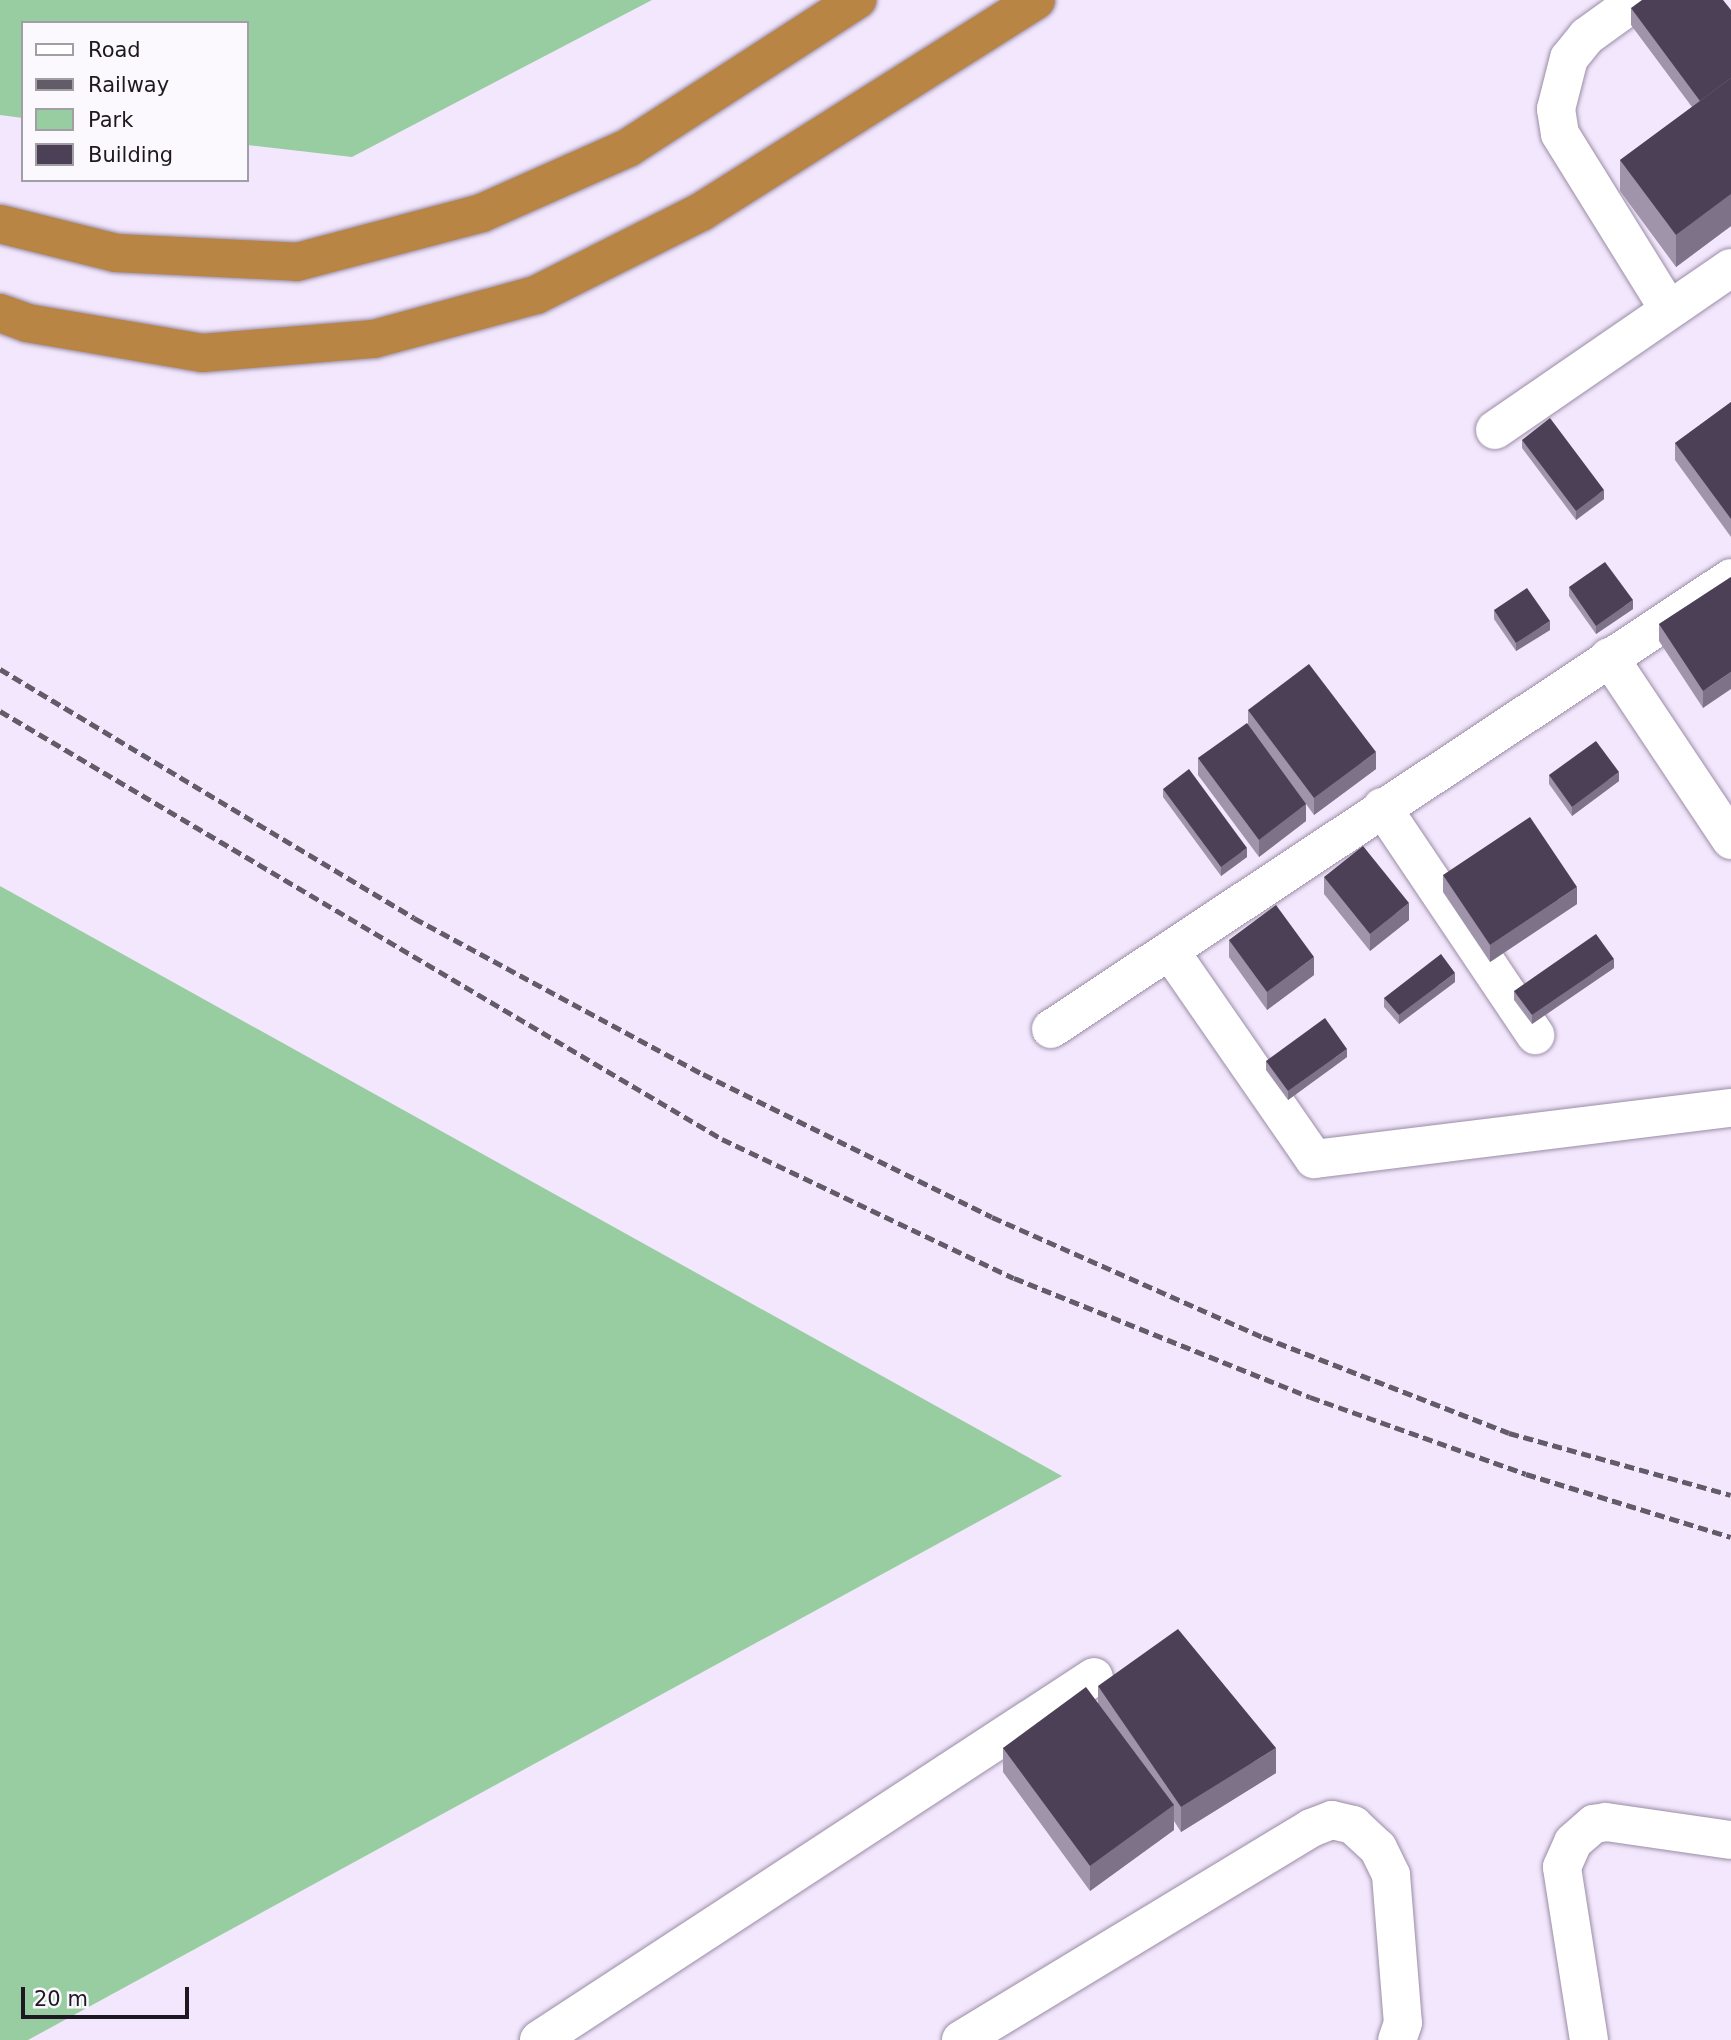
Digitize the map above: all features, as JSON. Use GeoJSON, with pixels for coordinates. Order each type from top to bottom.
{"type":"FeatureCollection","features":[{"type":"Feature","properties":{"kind":"highway"},"geometry":{"type":"LineString","coordinates":[[0,225],[116,253],[297,262],[482,213],[628,148],[857,0]]}},
{"type":"Feature","properties":{"kind":"highway"},"geometry":{"type":"LineString","coordinates":[[0,313],[27,323],[202,353],[374,339],[536,295],[701,212],[1036,0]]}},
{"type":"Feature","properties":{"kind":"street"},"geometry":{"type":"LineString","coordinates":[[1637,0],[1587,36],[1569,58],[1556,109],[1560,134],[1669,310]]}},
{"type":"Feature","properties":{"kind":"street"},"geometry":{"type":"LineString","coordinates":[[1495,430],[1731,268]]}},
{"type":"Feature","properties":{"kind":"street"},"geometry":{"type":"LineString","coordinates":[[1051,1029],[1731,578]]}},
{"type":"Feature","properties":{"kind":"street"},"geometry":{"type":"LineString","coordinates":[[1609,657],[1731,840]]}},
{"type":"Feature","properties":{"kind":"street"},"geometry":{"type":"LineString","coordinates":[[1382,807],[1535,1035]]}},
{"type":"Feature","properties":{"kind":"street"},"geometry":{"type":"LineString","coordinates":[[1170,951],[1314,1159],[1731,1108]]}},
{"type":"Feature","properties":{"kind":"street"},"geometry":{"type":"LineString","coordinates":[[539,2040],[1094,1677]]}},
{"type":"Feature","properties":{"kind":"street"},"geometry":{"type":"LineString","coordinates":[[961,2040],[1311,1828],[1332,1820],[1353,1825],[1378,1848],[1391,1875],[1403,2023],[1397,2040]]}},
{"type":"Feature","properties":{"kind":"street"},"geometry":{"type":"LineString","coordinates":[[1589,2040],[1562,1867],[1573,1842],[1594,1824],[1606,1822],[1731,1840]]}},
{"type":"Feature","properties":{"kind":"green space"},"geometry":{"type":"Polygon","coordinates":[[[0,0],[652,0],[352,157],[248,145],[248,21],[21,21],[21,118],[0,115],[0,0]]]}},
{"type":"Feature","properties":{"kind":"green space"},"geometry":{"type":"Polygon","coordinates":[[[0,886],[1062,1476],[28,2040],[0,2040],[0,886]]]}},
{"type":"Feature","properties":{"kind":"building"},"geometry":{"type":"Polygon","coordinates":[[[1642,0],[1723,0],[1731,10],[1731,78],[1700,101],[1631,8],[1642,0]]]}},
{"type":"Feature","properties":{"kind":"building"},"geometry":{"type":"Polygon","coordinates":[[[1731,78],[1731,194],[1676,235],[1620,160],[1731,78]]]}},
{"type":"Feature","properties":{"kind":"building"},"geometry":{"type":"Polygon","coordinates":[[[1731,402],[1731,519],[1675,443],[1731,402]]]}},
{"type":"Feature","properties":{"kind":"building"},"geometry":{"type":"Polygon","coordinates":[[[1550,418],[1604,490],[1576,511],[1522,440],[1550,418]]]}},
{"type":"Feature","properties":{"kind":"building"},"geometry":{"type":"Polygon","coordinates":[[[1605,562],[1633,600],[1596,626],[1569,587],[1605,562]]]}},
{"type":"Feature","properties":{"kind":"building"},"geometry":{"type":"Polygon","coordinates":[[[1731,577],[1731,672],[1703,691],[1659,624],[1731,577]]]}},
{"type":"Feature","properties":{"kind":"building"},"geometry":{"type":"Polygon","coordinates":[[[1527,588],[1550,621],[1516,643],[1494,610],[1527,588]]]}},
{"type":"Feature","properties":{"kind":"building"},"geometry":{"type":"Polygon","coordinates":[[[1309,664],[1376,752],[1314,798],[1248,710],[1309,664]]]}},
{"type":"Feature","properties":{"kind":"building"},"geometry":{"type":"Polygon","coordinates":[[[1247,723],[1306,804],[1259,840],[1198,758],[1247,723]]]}},
{"type":"Feature","properties":{"kind":"building"},"geometry":{"type":"Polygon","coordinates":[[[1596,741],[1619,772],[1572,807],[1549,775],[1596,741]]]}},
{"type":"Feature","properties":{"kind":"building"},"geometry":{"type":"Polygon","coordinates":[[[1189,769],[1247,848],[1221,867],[1163,789],[1189,769]]]}},
{"type":"Feature","properties":{"kind":"building"},"geometry":{"type":"Polygon","coordinates":[[[1530,817],[1577,887],[1490,945],[1443,875],[1530,817]]]}},
{"type":"Feature","properties":{"kind":"building"},"geometry":{"type":"Polygon","coordinates":[[[1363,846],[1409,903],[1370,934],[1324,877],[1363,846]]]}},
{"type":"Feature","properties":{"kind":"building"},"geometry":{"type":"Polygon","coordinates":[[[1276,905],[1314,957],[1267,992],[1229,940],[1276,905]]]}},
{"type":"Feature","properties":{"kind":"building"},"geometry":{"type":"Polygon","coordinates":[[[1596,934],[1614,959],[1532,1015],[1514,991],[1596,934]]]}},
{"type":"Feature","properties":{"kind":"building"},"geometry":{"type":"Polygon","coordinates":[[[1441,954],[1455,973],[1399,1015],[1384,998],[1441,954]]]}},
{"type":"Feature","properties":{"kind":"building"},"geometry":{"type":"Polygon","coordinates":[[[1325,1018],[1347,1049],[1288,1091],[1266,1061],[1325,1018]]]}},
{"type":"Feature","properties":{"kind":"building"},"geometry":{"type":"Polygon","coordinates":[[[1178,1629],[1276,1748],[1181,1807],[1098,1686],[1178,1629]]]}},
{"type":"Feature","properties":{"kind":"building"},"geometry":{"type":"Polygon","coordinates":[[[1086,1687],[1174,1805],[1090,1866],[1003,1748],[1086,1687]]]}},
{"type":"Feature","properties":{"kind":"railway"},"geometry":{"type":"LineString","coordinates":[[0,669],[414,918],[703,1074],[992,1217],[1263,1337],[1509,1433],[1731,1495]]}},
{"type":"Feature","properties":{"kind":"railway"},"geometry":{"type":"LineString","coordinates":[[0,711],[722,1139],[1014,1278],[1310,1397],[1526,1474],[1731,1537]]}}]}
